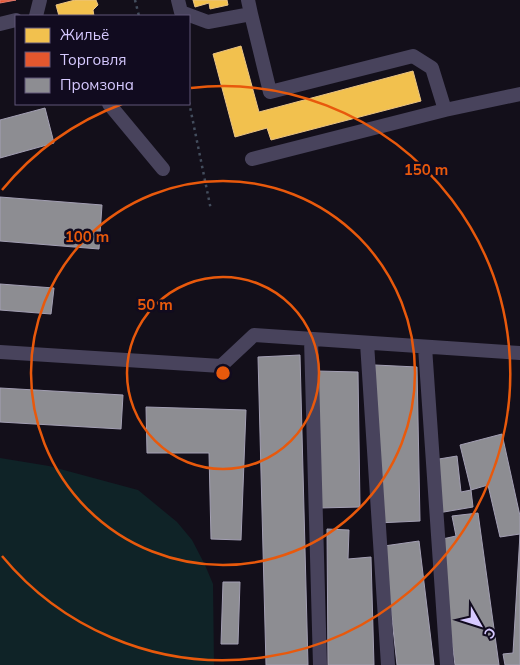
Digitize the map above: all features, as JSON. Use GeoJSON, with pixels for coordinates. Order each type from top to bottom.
{"type":"FeatureCollection","features":[{"type":"Feature","properties":{"kind":"street"},"geometry":{"type":"LineString","coordinates":[[35,15],[40,0]]}},
{"type":"Feature","properties":{"kind":"street"},"geometry":{"type":"LineString","coordinates":[[178,0],[182,12],[190,15]]}},
{"type":"Feature","properties":{"kind":"street"},"geometry":{"type":"LineString","coordinates":[[190,15],[208,22],[249,7],[270,92],[413,56],[432,68],[445,110]]}},
{"type":"Feature","properties":{"kind":"street"},"geometry":{"type":"LineString","coordinates":[[0,24],[15,20]]}},
{"type":"Feature","properties":{"kind":"street"},"geometry":{"type":"LineString","coordinates":[[252,159],[445,110],[520,94]]}},
{"type":"Feature","properties":{"kind":"street"},"geometry":{"type":"LineString","coordinates":[[110,105],[164,169]]}},
{"type":"Feature","properties":{"kind":"street"},"geometry":{"type":"LineString","coordinates":[[0,352],[221,366],[254,335],[520,353]]}},
{"type":"Feature","properties":{"kind":"street"},"geometry":{"type":"LineString","coordinates":[[311,339],[320,665]]}},
{"type":"Feature","properties":{"kind":"street"},"geometry":{"type":"LineString","coordinates":[[367,343],[388,665]]}},
{"type":"Feature","properties":{"kind":"street"},"geometry":{"type":"LineString","coordinates":[[425,347],[447,665]]}},
{"type":"Feature","properties":{"kind":"path"},"geometry":{"type":"LineString","coordinates":[[135,0],[139,15]]}},
{"type":"Feature","properties":{"kind":"path"},"geometry":{"type":"LineString","coordinates":[[190,105],[211,210]]}},
{"type":"Feature","properties":{"kind":"green space"},"geometry":{"type":"Polygon","coordinates":[[[0,458],[49,466],[138,490],[177,522],[192,540],[213,584],[214,665],[0,665],[0,458]]]}},
{"type":"Feature","properties":{"kind":"building: Жильё"},"geometry":{"type":"Polygon","coordinates":[[[75,0],[96,0],[98,5],[93,10],[94,15],[59,15],[56,5],[75,0]]]}},
{"type":"Feature","properties":{"kind":"building: Жильё"},"geometry":{"type":"Polygon","coordinates":[[[193,0],[227,0],[228,5],[210,9],[209,3],[195,7],[193,0]]]}},
{"type":"Feature","properties":{"kind":"building: Жильё"},"geometry":{"type":"Polygon","coordinates":[[[241,46],[259,112],[413,71],[421,101],[271,140],[267,128],[235,137],[213,54],[241,46]]]}},
{"type":"Feature","properties":{"kind":"building: Торговля"},"geometry":{"type":"Polygon","coordinates":[[[0,0],[16,0],[0,3],[0,0]]]}},
{"type":"Feature","properties":{"kind":"building: Промзона"},"geometry":{"type":"Polygon","coordinates":[[[45,108],[54,143],[0,158],[0,120],[45,108]]]}},
{"type":"Feature","properties":{"kind":"building: Промзона"},"geometry":{"type":"Polygon","coordinates":[[[0,197],[102,205],[99,249],[0,241],[0,197]]]}},
{"type":"Feature","properties":{"kind":"building: Промзона"},"geometry":{"type":"Polygon","coordinates":[[[0,284],[54,288],[51,314],[0,310],[0,284]]]}},
{"type":"Feature","properties":{"kind":"building: Промзона"},"geometry":{"type":"Polygon","coordinates":[[[300,355],[308,665],[266,665],[258,357],[300,355]]]}},
{"type":"Feature","properties":{"kind":"building: Промзона"},"geometry":{"type":"Polygon","coordinates":[[[375,365],[417,367],[420,521],[377,523],[375,365]]]}},
{"type":"Feature","properties":{"kind":"building: Промзона"},"geometry":{"type":"Polygon","coordinates":[[[317,371],[358,372],[360,507],[319,508],[317,371]]]}},
{"type":"Feature","properties":{"kind":"building: Промзона"},"geometry":{"type":"Polygon","coordinates":[[[0,388],[123,395],[121,429],[0,422],[0,388]]]}},
{"type":"Feature","properties":{"kind":"building: Промзона"},"geometry":{"type":"Polygon","coordinates":[[[146,407],[246,410],[241,540],[211,539],[209,453],[147,453],[146,407]]]}},
{"type":"Feature","properties":{"kind":"building: Промзона"},"geometry":{"type":"Polygon","coordinates":[[[502,434],[520,516],[520,534],[500,537],[488,485],[471,490],[460,445],[502,434]]]}},
{"type":"Feature","properties":{"kind":"building: Промзона"},"geometry":{"type":"Polygon","coordinates":[[[457,456],[461,492],[471,490],[473,507],[438,513],[427,461],[457,456]]]}},
{"type":"Feature","properties":{"kind":"building: Промзона"},"geometry":{"type":"Polygon","coordinates":[[[478,513],[499,665],[455,665],[438,540],[456,536],[452,516],[478,513]]]}},
{"type":"Feature","properties":{"kind":"building: Промзона"},"geometry":{"type":"Polygon","coordinates":[[[327,529],[349,530],[348,559],[371,557],[374,665],[328,665],[327,529]]]}},
{"type":"Feature","properties":{"kind":"building: Промзона"},"geometry":{"type":"Polygon","coordinates":[[[520,534],[520,665],[505,665],[503,654],[513,653],[520,534]]]}},
{"type":"Feature","properties":{"kind":"building: Промзона"},"geometry":{"type":"Polygon","coordinates":[[[419,541],[434,665],[397,665],[384,546],[419,541]]]}},
{"type":"Feature","properties":{"kind":"building: Промзона"},"geometry":{"type":"Polygon","coordinates":[[[223,582],[240,582],[238,644],[221,644],[223,582]]]}}]}
